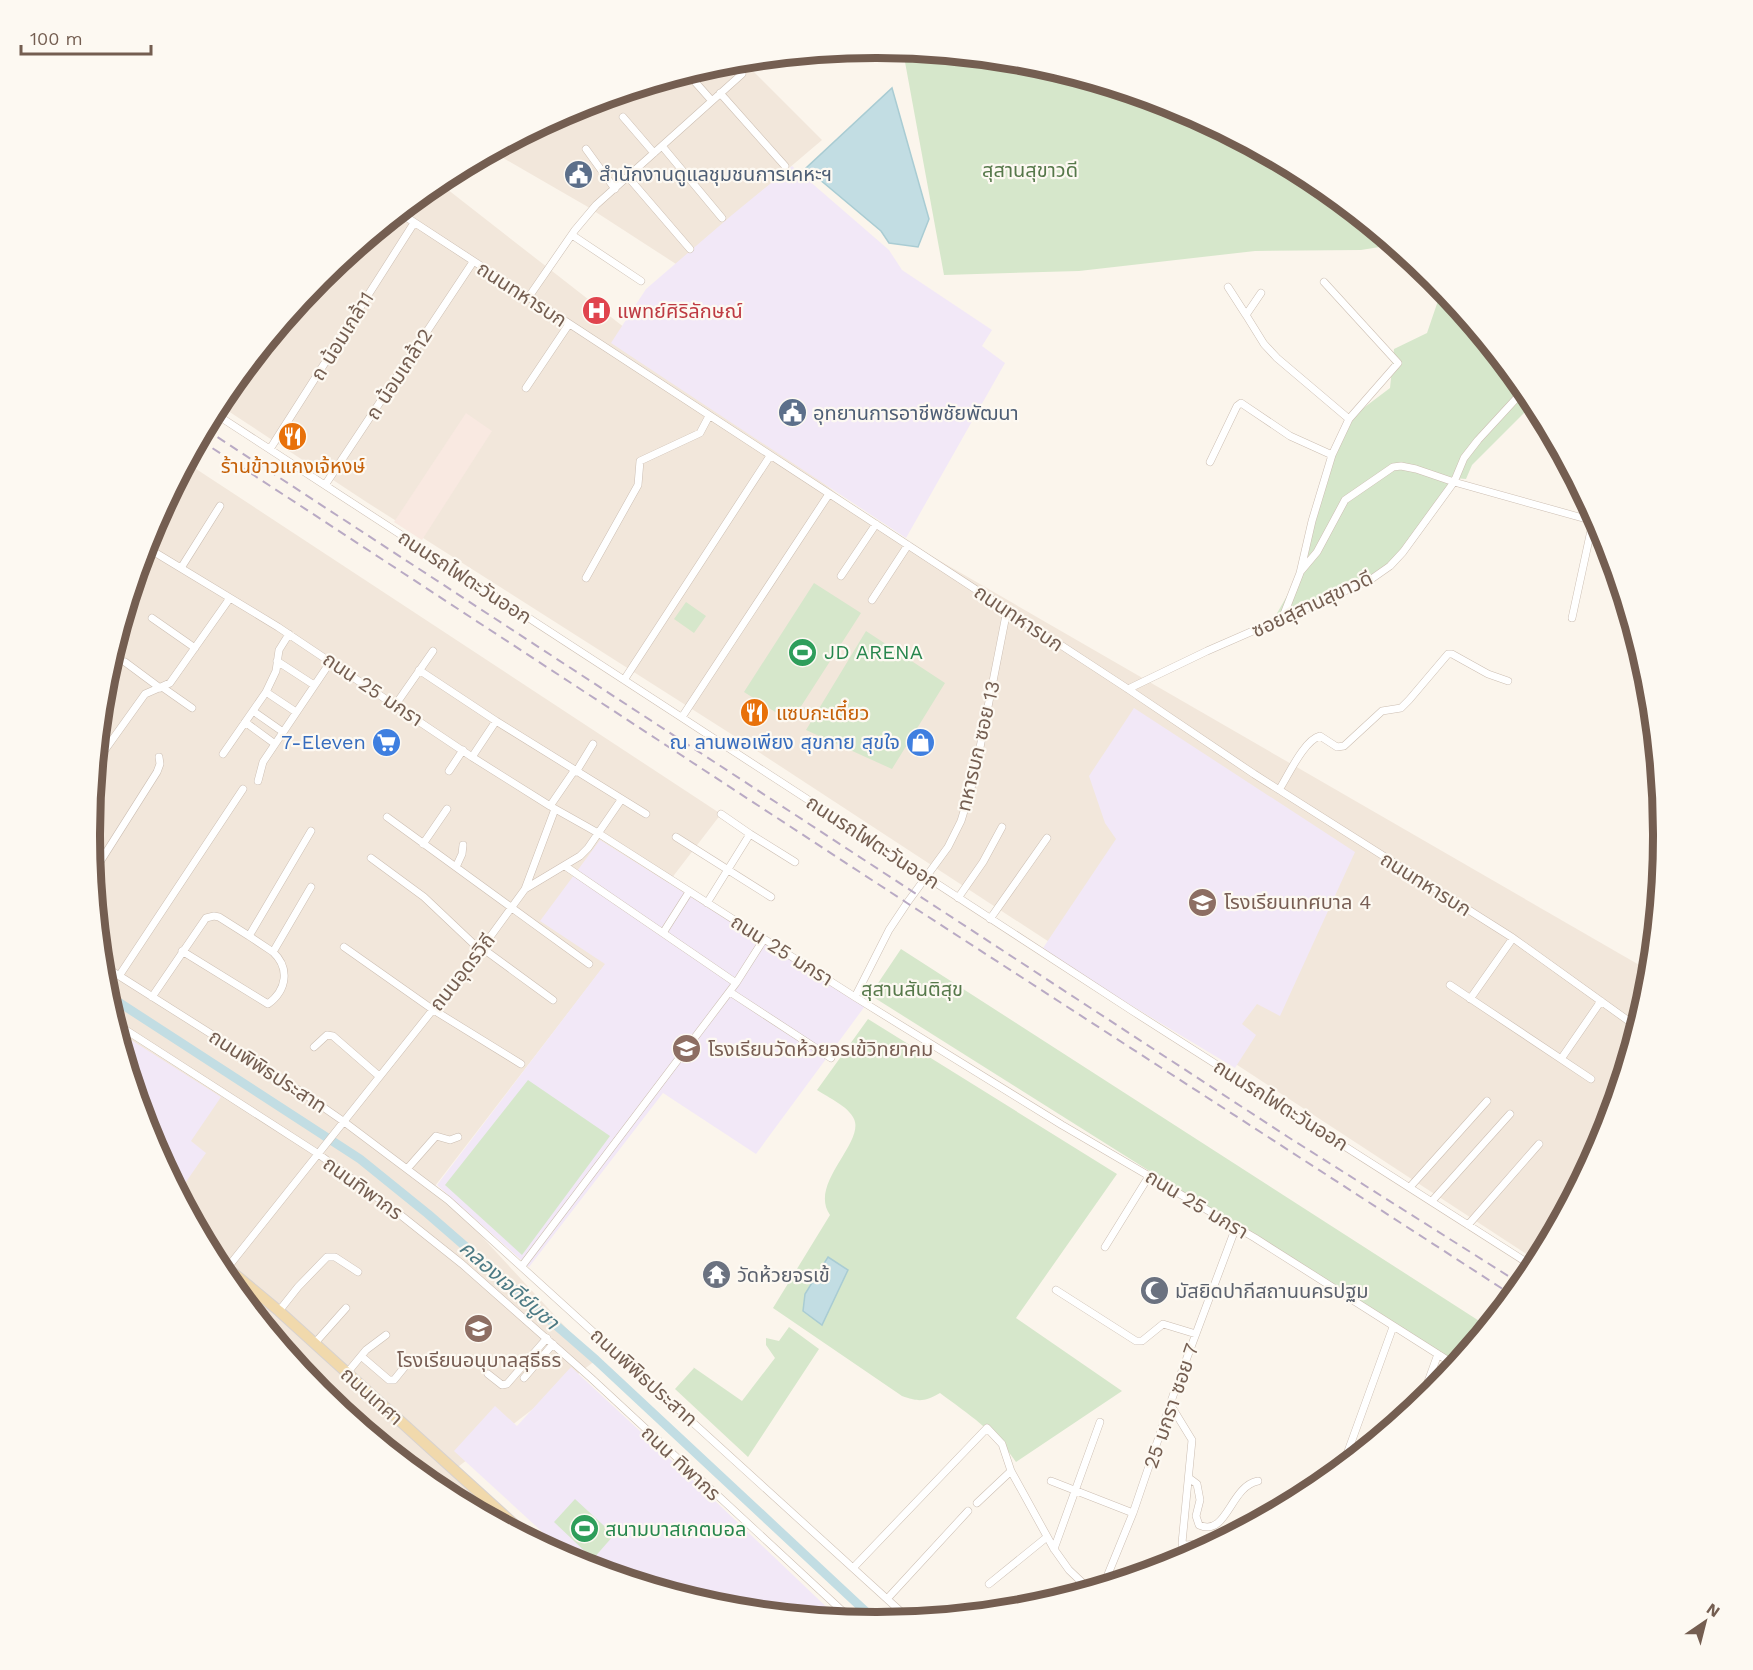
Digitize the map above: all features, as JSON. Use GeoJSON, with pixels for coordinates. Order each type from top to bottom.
{"type":"FeatureCollection","features":[{"type":"Feature","properties":{"kind":"main road","name":"ถนนเทศา"},"geometry":{"type":"LineString","coordinates":[[237,1275],[347,1373],[491,1509]]}},
{"type":"Feature","properties":{"kind":"street"},"geometry":{"type":"LineString","coordinates":[[528,298],[591,210],[742,74]]}},
{"type":"Feature","properties":{"kind":"street"},"geometry":{"type":"LineString","coordinates":[[694,81],[712,101]]}},
{"type":"Feature","properties":{"kind":"street"},"geometry":{"type":"LineString","coordinates":[[720,93],[785,166]]}},
{"type":"Feature","properties":{"kind":"street"},"geometry":{"type":"LineString","coordinates":[[623,117],[654,153]]}},
{"type":"Feature","properties":{"kind":"street"},"geometry":{"type":"LineString","coordinates":[[662,146],[722,218]]}},
{"type":"Feature","properties":{"kind":"street"},"geometry":{"type":"LineString","coordinates":[[586,149],[615,189]]}},
{"type":"Feature","properties":{"kind":"street"},"geometry":{"type":"LineString","coordinates":[[628,177],[690,249]]}},
{"type":"Feature","properties":{"kind":"street","name":"ถนนทหารบก"},"geometry":{"type":"LineString","coordinates":[[406,217],[1279,790],[1513,938],[1630,1022]]}},
{"type":"Feature","properties":{"kind":"street","name":"ถ น้อมเกล้า1"},"geometry":{"type":"LineString","coordinates":[[270,449],[414,223]]}},
{"type":"Feature","properties":{"kind":"street"},"geometry":{"type":"LineString","coordinates":[[572,235],[642,281]]}},
{"type":"Feature","properties":{"kind":"street","name":"ถ น้อมเกล้า2"},"geometry":{"type":"LineString","coordinates":[[326,485],[473,262]]}},
{"type":"Feature","properties":{"kind":"street"},"geometry":{"type":"LineString","coordinates":[[1282,619],[1300,573],[1312,521],[1332,454],[1349,419],[1398,363],[1324,282]]}},
{"type":"Feature","properties":{"kind":"street"},"geometry":{"type":"LineString","coordinates":[[1228,287],[1264,344],[1277,358],[1349,419]]}},
{"type":"Feature","properties":{"kind":"street"},"geometry":{"type":"LineString","coordinates":[[1246,315],[1261,293]]}},
{"type":"Feature","properties":{"kind":"street"},"geometry":{"type":"LineString","coordinates":[[526,387],[568,324]]}},
{"type":"Feature","properties":{"kind":"street","name":"ซอยสุสานสุขาวดี"},"geometry":{"type":"LineString","coordinates":[[1128,689],[1207,651],[1370,580],[1390,566],[1404,552],[1429,519],[1454,482],[1464,458],[1517,397]]}},
{"type":"Feature","properties":{"kind":"street"},"geometry":{"type":"LineString","coordinates":[[1210,462],[1237,406],[1241,403],[1290,436],[1332,454]]}},
{"type":"Feature","properties":{"kind":"street"},"geometry":{"type":"LineString","coordinates":[[585,579],[638,485],[640,461],[700,433],[709,416]]}},
{"type":"Feature","properties":{"kind":"street","name":"ถนนรถไฟตะวันออก"},"geometry":{"type":"LineString","coordinates":[[222,418],[990,919],[1525,1261]]}},
{"type":"Feature","properties":{"kind":"street"},"geometry":{"type":"LineString","coordinates":[[624,680],[770,456]]}},
{"type":"Feature","properties":{"kind":"street"},"geometry":{"type":"LineString","coordinates":[[1300,573],[1317,552],[1345,500],[1375,481],[1386,471],[1401,466],[1585,519]]}},
{"type":"Feature","properties":{"kind":"street"},"geometry":{"type":"LineString","coordinates":[[682,717],[828,494]]}},
{"type":"Feature","properties":{"kind":"street"},"geometry":{"type":"LineString","coordinates":[[181,568],[220,506]]}},
{"type":"Feature","properties":{"kind":"street"},"geometry":{"type":"LineString","coordinates":[[841,576],[876,524]]}},
{"type":"Feature","properties":{"kind":"street"},"geometry":{"type":"LineString","coordinates":[[1572,618],[1592,534]]}},
{"type":"Feature","properties":{"kind":"street"},"geometry":{"type":"LineString","coordinates":[[872,600],[908,545]]}},
{"type":"Feature","properties":{"kind":"street","name":"ถนน 25 มกรา"},"geometry":{"type":"LineString","coordinates":[[154,552],[289,634],[472,757],[553,808],[598,833],[855,997],[1062,1125],[1236,1227],[1448,1360]]}},
{"type":"Feature","properties":{"kind":"street"},"geometry":{"type":"LineString","coordinates":[[106,748],[141,698],[148,692],[170,683],[230,598]]}},
{"type":"Feature","properties":{"kind":"street","name":"ทหารบก ซอย 13"},"geometry":{"type":"LineString","coordinates":[[855,997],[889,930],[925,876],[948,847],[961,821],[974,778],[1007,610]]}},
{"type":"Feature","properties":{"kind":"street"},"geometry":{"type":"LineString","coordinates":[[152,618],[195,648]]}},
{"type":"Feature","properties":{"kind":"street"},"geometry":{"type":"LineString","coordinates":[[223,754],[266,692],[276,671],[279,650],[289,634]]}},
{"type":"Feature","properties":{"kind":"street"},"geometry":{"type":"LineString","coordinates":[[396,704],[433,651]]}},
{"type":"Feature","properties":{"kind":"street"},"geometry":{"type":"LineString","coordinates":[[1279,790],[1306,746],[1313,739],[1323,736],[1337,747],[1344,746],[1382,711],[1401,708],[1448,654],[1488,674],[1508,681]]}},
{"type":"Feature","properties":{"kind":"street"},"geometry":{"type":"LineString","coordinates":[[277,661],[314,685]]}},
{"type":"Feature","properties":{"kind":"street"},"geometry":{"type":"LineString","coordinates":[[258,781],[263,762],[331,661]]}},
{"type":"Feature","properties":{"kind":"street"},"geometry":{"type":"LineString","coordinates":[[125,662],[192,708]]}},
{"type":"Feature","properties":{"kind":"street"},"geometry":{"type":"LineString","coordinates":[[420,670],[496,721],[646,814]]}},
{"type":"Feature","properties":{"kind":"street"},"geometry":{"type":"LineString","coordinates":[[266,692],[296,712]]}},
{"type":"Feature","properties":{"kind":"street"},"geometry":{"type":"LineString","coordinates":[[253,711],[283,732]]}},
{"type":"Feature","properties":{"kind":"street"},"geometry":{"type":"LineString","coordinates":[[472,757],[496,721]]}},
{"type":"Feature","properties":{"kind":"street"},"geometry":{"type":"LineString","coordinates":[[245,723],[275,744]]}},
{"type":"Feature","properties":{"kind":"street","name":"ถนนอุดรวิถี"},"geometry":{"type":"LineString","coordinates":[[230,1264],[316,1153],[481,949],[525,889],[553,808],[593,744]]}},
{"type":"Feature","properties":{"kind":"street"},"geometry":{"type":"LineString","coordinates":[[448,771],[463,750]]}},
{"type":"Feature","properties":{"kind":"street"},"geometry":{"type":"LineString","coordinates":[[101,860],[157,772],[160,764],[159,757]]}},
{"type":"Feature","properties":{"kind":"street"},"geometry":{"type":"LineString","coordinates":[[119,976],[243,789]]}},
{"type":"Feature","properties":{"kind":"street"},"geometry":{"type":"LineString","coordinates":[[525,889],[580,856],[621,800]]}},
{"type":"Feature","properties":{"kind":"street"},"geometry":{"type":"LineString","coordinates":[[423,844],[447,808]]}},
{"type":"Feature","properties":{"kind":"street"},"geometry":{"type":"LineString","coordinates":[[721,814],[795,862]]}},
{"type":"Feature","properties":{"kind":"street"},"geometry":{"type":"LineString","coordinates":[[387,817],[589,964]]}},
{"type":"Feature","properties":{"kind":"street"},"geometry":{"type":"LineString","coordinates":[[958,898],[983,862],[1002,827]]}},
{"type":"Feature","properties":{"kind":"street"},"geometry":{"type":"LineString","coordinates":[[249,936],[311,831]]}},
{"type":"Feature","properties":{"kind":"street"},"geometry":{"type":"LineString","coordinates":[[707,903],[750,834]]}},
{"type":"Feature","properties":{"kind":"street"},"geometry":{"type":"LineString","coordinates":[[676,837],[771,897]]}},
{"type":"Feature","properties":{"kind":"street"},"geometry":{"type":"LineString","coordinates":[[990,919],[1047,838]]}},
{"type":"Feature","properties":{"kind":"street"},"geometry":{"type":"LineString","coordinates":[[456,867],[463,845]]}},
{"type":"Feature","properties":{"kind":"street"},"geometry":{"type":"LineString","coordinates":[[371,858],[424,897],[481,949],[553,1000]]}},
{"type":"Feature","properties":{"kind":"street"},"geometry":{"type":"LineString","coordinates":[[565,866],[736,983]]}},
{"type":"Feature","properties":{"kind":"street"},"geometry":{"type":"LineString","coordinates":[[273,952],[311,887]]}},
{"type":"Feature","properties":{"kind":"street"},"geometry":{"type":"LineString","coordinates":[[663,933],[689,892]]}},
{"type":"Feature","properties":{"kind":"street"},"geometry":{"type":"LineString","coordinates":[[152,997],[182,951],[209,916],[219,917],[273,952],[284,965],[285,973],[277,996],[268,1004],[182,951]]}},
{"type":"Feature","properties":{"kind":"street"},"geometry":{"type":"LineString","coordinates":[[1470,999],[1513,938]]}},
{"type":"Feature","properties":{"kind":"street"},"geometry":{"type":"LineString","coordinates":[[522,1266],[730,992],[764,939]]}},
{"type":"Feature","properties":{"kind":"street"},"geometry":{"type":"LineString","coordinates":[[344,946],[432,1010],[521,1064]]}},
{"type":"Feature","properties":{"kind":"street","name":"ถนนพิพิธประสาท"},"geometry":{"type":"LineString","coordinates":[[113,972],[284,1080],[448,1200],[900,1611]]}},
{"type":"Feature","properties":{"kind":"street"},"geometry":{"type":"LineString","coordinates":[[1450,985],[1591,1079]]}},
{"type":"Feature","properties":{"kind":"street"},"geometry":{"type":"LineString","coordinates":[[730,992],[831,1058]]}},
{"type":"Feature","properties":{"kind":"street"},"geometry":{"type":"LineString","coordinates":[[1561,1059],[1601,1001]]}},
{"type":"Feature","properties":{"kind":"street","name":"ถนนทิพากร"},"geometry":{"type":"LineString","coordinates":[[125,1029],[316,1153],[398,1213],[453,1257],[591,1378]]}},
{"type":"Feature","properties":{"kind":"street"},"geometry":{"type":"LineString","coordinates":[[314,1047],[327,1035],[333,1036],[379,1076]]}},
{"type":"Feature","properties":{"kind":"street"},"geometry":{"type":"LineString","coordinates":[[1410,1187],[1487,1101]]}},
{"type":"Feature","properties":{"kind":"street"},"geometry":{"type":"LineString","coordinates":[[1432,1201],[1510,1114]]}},
{"type":"Feature","properties":{"kind":"street"},"geometry":{"type":"LineString","coordinates":[[407,1169],[436,1136],[447,1140],[458,1137]]}},
{"type":"Feature","properties":{"kind":"street"},"geometry":{"type":"LineString","coordinates":[[1468,1225],[1539,1144]]}},
{"type":"Feature","properties":{"kind":"street"},"geometry":{"type":"LineString","coordinates":[[1105,1248],[1149,1176]]}},
{"type":"Feature","properties":{"kind":"street","name":"25 มกรา ซอย 7"},"geometry":{"type":"LineString","coordinates":[[1107,1576],[1133,1513],[1170,1404],[1236,1227]]}},
{"type":"Feature","properties":{"kind":"street"},"geometry":{"type":"LineString","coordinates":[[279,1311],[327,1257],[335,1257],[358,1272]]}},
{"type":"Feature","properties":{"kind":"street"},"geometry":{"type":"LineString","coordinates":[[1056,1290],[1136,1341],[1142,1341],[1163,1324],[1196,1334]]}},
{"type":"Feature","properties":{"kind":"street"},"geometry":{"type":"LineString","coordinates":[[314,1344],[346,1308]]}},
{"type":"Feature","properties":{"kind":"street"},"geometry":{"type":"LineString","coordinates":[[1348,1452],[1393,1326]]}},
{"type":"Feature","properties":{"kind":"street"},"geometry":{"type":"LineString","coordinates":[[347,1373],[375,1342],[386,1335]]}},
{"type":"Feature","properties":{"kind":"street"},"geometry":{"type":"LineString","coordinates":[[488,1374],[502,1384],[507,1384],[550,1341]]}},
{"type":"Feature","properties":{"kind":"street"},"geometry":{"type":"LineString","coordinates":[[524,1378],[550,1341]]}},
{"type":"Feature","properties":{"kind":"street"},"geometry":{"type":"LineString","coordinates":[[1428,1382],[1438,1354]]}},
{"type":"Feature","properties":{"kind":"street"},"geometry":{"type":"LineString","coordinates":[[361,1356],[389,1380],[394,1380],[407,1364]]}},
{"type":"Feature","properties":{"kind":"street","name":"ถนน ทิพากร"},"geometry":{"type":"LineString","coordinates":[[591,1378],[841,1611]]}},
{"type":"Feature","properties":{"kind":"street"},"geometry":{"type":"LineString","coordinates":[[1170,1404],[1192,1440],[1182,1548]]}},
{"type":"Feature","properties":{"kind":"street"},"geometry":{"type":"LineString","coordinates":[[1054,1549],[1100,1422]]}},
{"type":"Feature","properties":{"kind":"street"},"geometry":{"type":"LineString","coordinates":[[853,1568],[987,1428],[1002,1444],[1011,1471],[1054,1549],[1069,1570],[1083,1583]]}},
{"type":"Feature","properties":{"kind":"street"},"geometry":{"type":"LineString","coordinates":[[977,1503],[1011,1471]]}},
{"type":"Feature","properties":{"kind":"street"},"geometry":{"type":"LineString","coordinates":[[1189,1478],[1197,1484],[1200,1500],[1198,1525],[1207,1527],[1223,1519],[1236,1495],[1252,1482],[1258,1481]]}},
{"type":"Feature","properties":{"kind":"street"},"geometry":{"type":"LineString","coordinates":[[1051,1481],[1133,1513]]}},
{"type":"Feature","properties":{"kind":"street"},"geometry":{"type":"LineString","coordinates":[[887,1599],[968,1511]]}},
{"type":"Feature","properties":{"kind":"street"},"geometry":{"type":"LineString","coordinates":[[989,1584],[1047,1537]]}},
{"type":"Feature","properties":{"kind":"street"},"geometry":{"type":"LineString","coordinates":[[1183,1544],[1192,1544]]}},
{"type":"Feature","properties":{"kind":"shaded area"},"geometry":{"type":"Polygon","coordinates":[[[751,69],[822,140],[676,264],[588,207],[500,156],[579,118],[627,100],[676,85],[751,69]]]}},
{"type":"Feature","properties":{"kind":"shaded area","name":"อุทยานการอาชีพชัยพัฒนา"},"geometry":{"type":"Polygon","coordinates":[[[792,166],[889,250],[902,270],[992,330],[982,346],[1005,363],[906,538],[611,343],[646,289],[792,166]]]}},
{"type":"Feature","properties":{"kind":"shaded area"},"geometry":{"type":"Polygon","coordinates":[[[446,188],[876,524],[1641,966],[1627,1036],[1594,1132],[1573,1178],[1529,1256],[728,732],[368,503],[227,410],[260,362],[327,286],[404,219],[446,188]]]}},
{"type":"Feature","properties":{"kind":"shaded area"},"geometry":{"type":"Polygon","coordinates":[[[466,413],[492,431],[422,540],[394,522],[466,413]]]}},
{"type":"Feature","properties":{"kind":"shaded area"},"geometry":{"type":"Polygon","coordinates":[[[193,467],[721,814],[435,1186],[596,1360],[454,1470],[505,1516],[445,1481],[365,1419],[327,1384],[260,1308],[204,1223],[180,1178],[141,1085],[126,1036],[107,936],[102,886],[100,835],[107,734],[126,634],[141,585],[159,538],[193,467]]]}},
{"type":"Feature","properties":{"kind":"shaded area","name":"โรงเรียนเทศบาล 4"},"geometry":{"type":"Polygon","coordinates":[[[1134,708],[1355,852],[1280,1016],[1257,1004],[1242,1024],[1256,1035],[1235,1068],[1041,951],[1116,839],[1105,823],[1089,776],[1134,708]]]}},
{"type":"Feature","properties":{"kind":"shaded area","name":"โรงเรียนวัดห้วยจรเข้วิทยาคม"},"geometry":{"type":"Polygon","coordinates":[[[600,840],[865,1006],[756,1154],[663,1093],[529,1267],[437,1185],[605,964],[540,921],[600,840]]]}},
{"type":"Feature","properties":{"kind":"shaded area"},"geometry":{"type":"Polygon","coordinates":[[[127,1039],[221,1097],[191,1141],[206,1153],[184,1185],[159,1132],[127,1039]]]}},
{"type":"Feature","properties":{"kind":"shaded area"},"geometry":{"type":"Polygon","coordinates":[[[571,1367],[830,1610],[725,1597],[676,1585],[627,1570],[549,1538],[454,1451],[495,1406],[517,1426],[571,1367]]]}},
{"type":"Feature","properties":{"kind":"green space","name":"สุสานสุขาวดี"},"geometry":{"type":"Polygon","coordinates":[[[904,59],[978,65],[1028,73],[1126,100],[1174,118],[1220,139],[1308,189],[1383,247],[1361,250],[1255,251],[1079,271],[944,275],[904,59]]]}},
{"type":"Feature","properties":{"kind":"green space"},"geometry":{"type":"Polygon","coordinates":[[[1438,300],[1493,362],[1526,411],[1472,465],[1466,479],[1454,478],[1390,566],[1341,593],[1276,615],[1300,573],[1330,469],[1349,419],[1390,388],[1394,349],[1427,333],[1438,300]]]}},
{"type":"Feature","properties":{"kind":"green space","name":"JD ARENA"},"geometry":{"type":"Polygon","coordinates":[[[814,583],[861,613],[791,722],[744,692],[814,583]]]}},
{"type":"Feature","properties":{"kind":"green space"},"geometry":{"type":"Polygon","coordinates":[[[686,602],[706,616],[694,633],[674,619],[686,602]]]}},
{"type":"Feature","properties":{"kind":"green space"},"geometry":{"type":"Polygon","coordinates":[[[866,631],[945,683],[892,769],[806,730],[866,631]]]}},
{"type":"Feature","properties":{"kind":"green space","name":"สุสานสันติสุข"},"geometry":{"type":"Polygon","coordinates":[[[901,949],[1481,1322],[1449,1359],[870,995],[901,949]]]}},
{"type":"Feature","properties":{"kind":"green space"},"geometry":{"type":"Polygon","coordinates":[[[868,1019],[1117,1174],[1016,1318],[1122,1391],[1016,1462],[991,1433],[940,1393],[921,1400],[902,1396],[773,1308],[830,1215],[825,1203],[826,1190],[852,1140],[855,1129],[851,1114],[817,1090],[868,1019]]]}},
{"type":"Feature","properties":{"kind":"green space"},"geometry":{"type":"Polygon","coordinates":[[[528,1080],[610,1136],[522,1255],[445,1185],[528,1080]]]}},
{"type":"Feature","properties":{"kind":"green space"},"geometry":{"type":"Polygon","coordinates":[[[789,1327],[819,1349],[748,1457],[675,1389],[693,1367],[742,1401],[775,1358],[766,1345],[766,1338],[779,1341],[789,1327]]]}},
{"type":"Feature","properties":{"kind":"green space","name":"สนามบาสเกตบอล"},"geometry":{"type":"Polygon","coordinates":[[[575,1499],[614,1535],[594,1558],[554,1522],[575,1499]]]}},
{"type":"Feature","properties":{"kind":"water"},"geometry":{"type":"Polygon","coordinates":[[[892,88],[929,219],[918,247],[889,243],[881,231],[806,168],[892,88]]]}},
{"type":"Feature","properties":{"kind":"water"},"geometry":{"type":"Polygon","coordinates":[[[828,1257],[848,1270],[822,1325],[803,1311],[805,1294],[828,1257]]]}},
{"type":"Feature","properties":{"kind":"waterway","name":"คลองเจดีย์บูชา"},"geometry":{"type":"LineString","coordinates":[[119,1002],[360,1159],[428,1214],[596,1360],[866,1612]]}},
{"type":"Feature","properties":{"kind":"railway"},"geometry":{"type":"LineString","coordinates":[[212,434],[1288,1137],[1513,1279]]}},
{"type":"Feature","properties":{"kind":"railway"},"geometry":{"type":"LineString","coordinates":[[206,444],[907,903],[1505,1291]]}},
{"type":"Feature","properties":{"kind":"place","name":"สำนักงานดูแลชุมชนการเคหะฯ"},"geometry":{"type":"Point","coordinates":[578,174]}},
{"type":"Feature","properties":{"kind":"place","name":"แพทย์ศิริลักษณ์"},"geometry":{"type":"Point","coordinates":[596,311]}},
{"type":"Feature","properties":{"kind":"place","name":"อุทยานการอาชีพชัยพัฒนา"},"geometry":{"type":"Point","coordinates":[792,413]}},
{"type":"Feature","properties":{"kind":"place","name":"ร้านข้าวแกงเจ้หงษ์"},"geometry":{"type":"Point","coordinates":[293,436]}},
{"type":"Feature","properties":{"kind":"place","name":"JD ARENA"},"geometry":{"type":"Point","coordinates":[803,652]}},
{"type":"Feature","properties":{"kind":"place","name":"แซบกะเตี๋ยว"},"geometry":{"type":"Point","coordinates":[755,713]}},
{"type":"Feature","properties":{"kind":"place","name":"7-Eleven"},"geometry":{"type":"Point","coordinates":[387,742]}},
{"type":"Feature","properties":{"kind":"place","name":"ณ ลานพอเพียง สุขกาย สุขใจ"},"geometry":{"type":"Point","coordinates":[921,742]}},
{"type":"Feature","properties":{"kind":"place","name":"โรงเรียนเทศบาล 4"},"geometry":{"type":"Point","coordinates":[1203,902]}},
{"type":"Feature","properties":{"kind":"place","name":"โรงเรียนวัดห้วยจรเข้วิทยาคม"},"geometry":{"type":"Point","coordinates":[687,1049]}},
{"type":"Feature","properties":{"kind":"place","name":"วัดห้วยจรเข้"},"geometry":{"type":"Point","coordinates":[716,1275]}},
{"type":"Feature","properties":{"kind":"place","name":"มัสยิดปากีสถานนครปฐม"},"geometry":{"type":"Point","coordinates":[1154,1291]}},
{"type":"Feature","properties":{"kind":"place","name":"โรงเรียนอนุบาลสุธีธร"},"geometry":{"type":"Point","coordinates":[479,1329]}},
{"type":"Feature","properties":{"kind":"place","name":"สนามบาสเกตบอล"},"geometry":{"type":"Point","coordinates":[584,1529]}}]}
